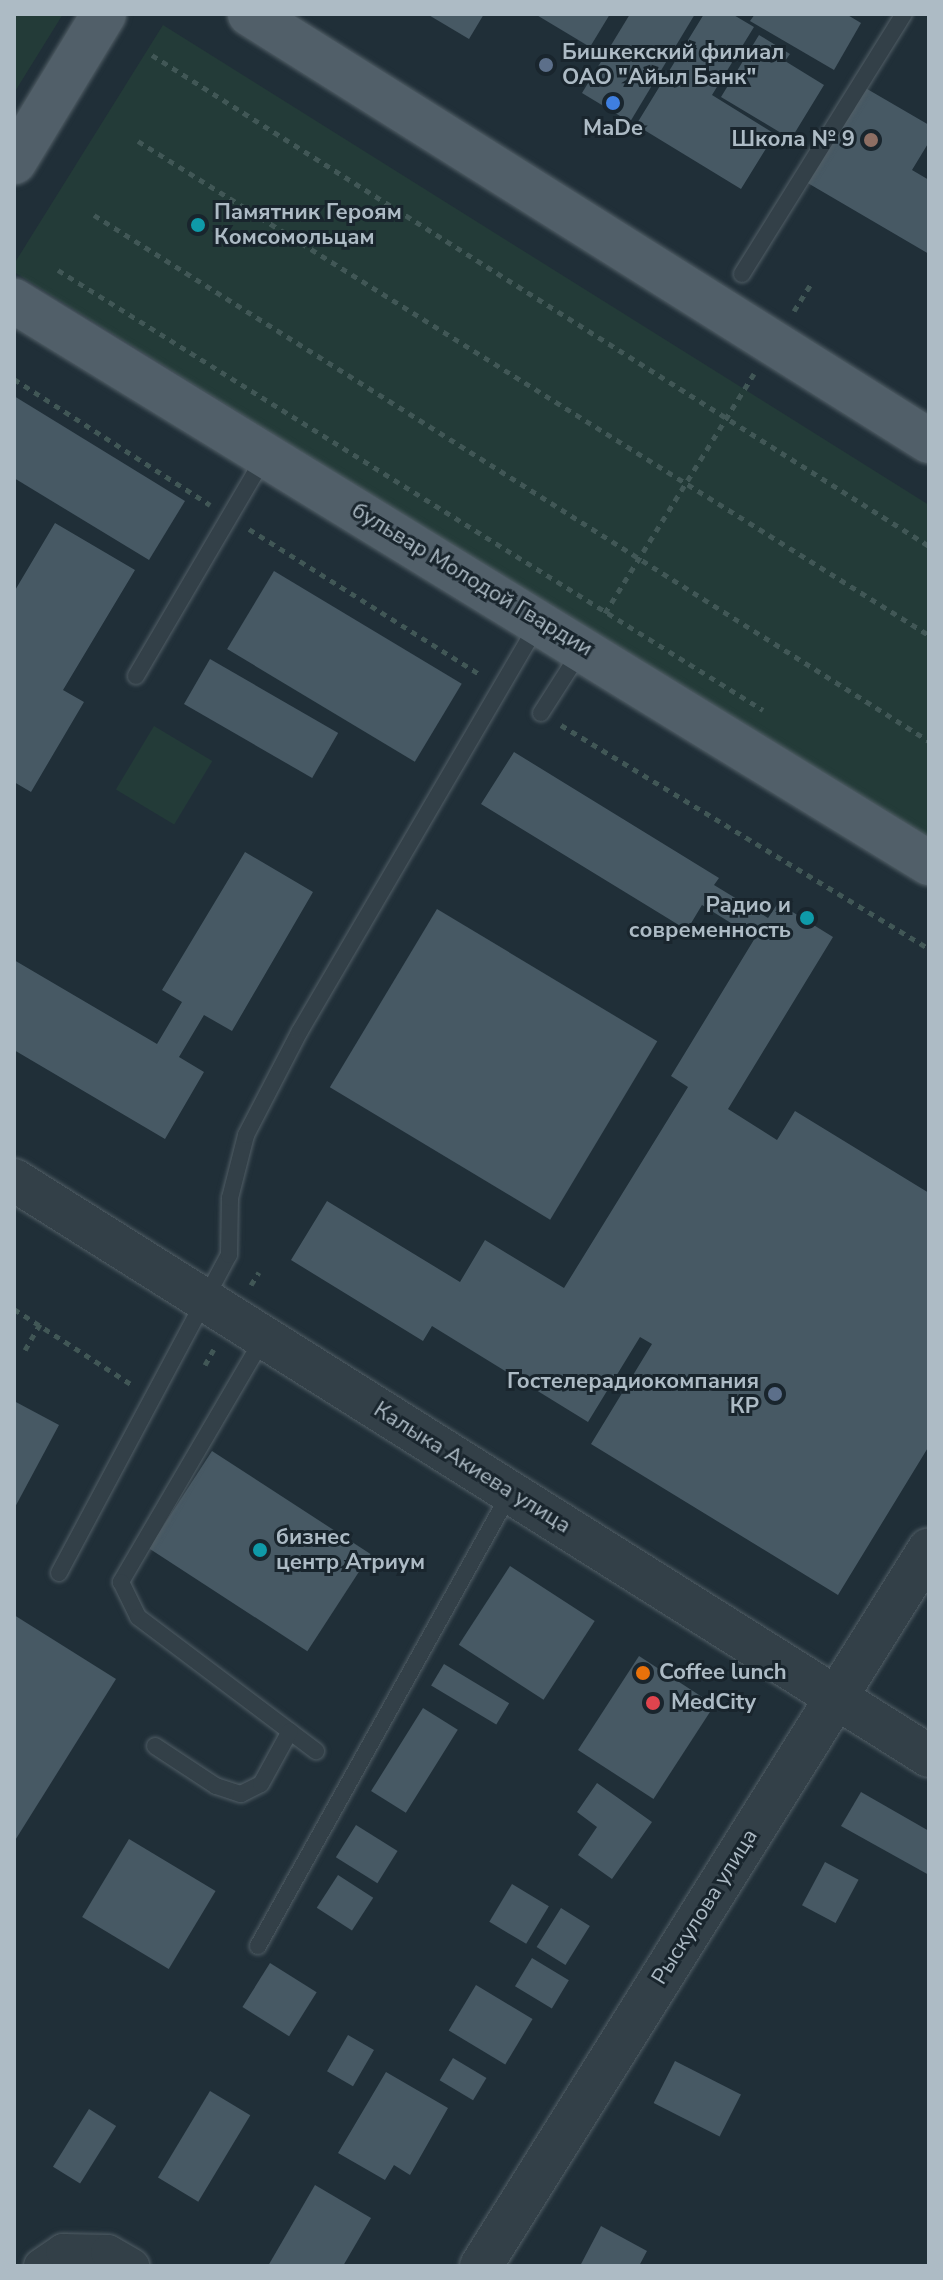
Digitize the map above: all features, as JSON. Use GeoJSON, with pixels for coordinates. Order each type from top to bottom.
{"type":"FeatureCollection","features":[{"type":"Feature","properties":{"kind":"main road"},"geometry":{"type":"LineString","coordinates":[[14,162],[104,14]]}},
{"type":"Feature","properties":{"kind":"main road"},"geometry":{"type":"LineString","coordinates":[[250,14],[929,441]]}},
{"type":"Feature","properties":{"kind":"main road","name":"бульвар Молодой Гвардии"},"geometry":{"type":"LineString","coordinates":[[14,301],[540,621],[594,630],[929,863]]}},
{"type":"Feature","properties":{"kind":"street","name":"Калыка Акиева улица"},"geometry":{"type":"LineString","coordinates":[[14,1180],[929,1756]]}},
{"type":"Feature","properties":{"kind":"street","name":"Рыскулова улица"},"geometry":{"type":"LineString","coordinates":[[481,2266],[929,1549]]}},
{"type":"Feature","properties":{"kind":"street"},"geometry":{"type":"LineString","coordinates":[[41,2266],[63,2251],[108,2252],[132,2266]]}},
{"type":"Feature","properties":{"kind":"lane"},"geometry":{"type":"LineString","coordinates":[[742,274],[904,14]]}},
{"type":"Feature","properties":{"kind":"lane"},"geometry":{"type":"LineString","coordinates":[[136,676],[266,455]]}},
{"type":"Feature","properties":{"kind":"lane"},"geometry":{"type":"LineString","coordinates":[[59,1573],[229,1255],[230,1198],[246,1135],[300,1031],[540,621]]}},
{"type":"Feature","properties":{"kind":"lane"},"geometry":{"type":"LineString","coordinates":[[541,713],[594,630]]}},
{"type":"Feature","properties":{"kind":"lane"},"geometry":{"type":"LineString","coordinates":[[264,1337],[121,1582],[138,1617],[316,1751]]}},
{"type":"Feature","properties":{"kind":"lane"},"geometry":{"type":"LineString","coordinates":[[258,1946],[511,1492]]}},
{"type":"Feature","properties":{"kind":"lane"},"geometry":{"type":"LineString","coordinates":[[155,1746],[216,1786],[241,1794],[261,1784],[290,1731]]}},
{"type":"Feature","properties":{"kind":"path"},"geometry":{"type":"LineString","coordinates":[[152,55],[929,546]]}},
{"type":"Feature","properties":{"kind":"path"},"geometry":{"type":"LineString","coordinates":[[138,141],[929,635]]}},
{"type":"Feature","properties":{"kind":"path"},"geometry":{"type":"LineString","coordinates":[[94,215],[639,562],[929,741]]}},
{"type":"Feature","properties":{"kind":"path"},"geometry":{"type":"LineString","coordinates":[[58,270],[594,630],[767,713]]}},
{"type":"Feature","properties":{"kind":"path"},"geometry":{"type":"LineString","coordinates":[[594,630],[812,282]]}},
{"type":"Feature","properties":{"kind":"path"},"geometry":{"type":"LineString","coordinates":[[14,379],[499,687]]}},
{"type":"Feature","properties":{"kind":"path"},"geometry":{"type":"LineString","coordinates":[[541,713],[929,949]]}},
{"type":"Feature","properties":{"kind":"path"},"geometry":{"type":"LineString","coordinates":[[14,1309],[139,1389]]}},
{"type":"Feature","properties":{"kind":"path"},"geometry":{"type":"LineString","coordinates":[[25,1350],[40,1324]]}},
{"type":"Feature","properties":{"kind":"green space"},"geometry":{"type":"Polygon","coordinates":[[[14,14],[63,14],[14,93],[14,14]]]}},
{"type":"Feature","properties":{"kind":"green space"},"geometry":{"type":"Polygon","coordinates":[[[163,25],[929,505],[929,845],[14,272],[14,264],[163,25]]]}},
{"type":"Feature","properties":{"kind":"green space"},"geometry":{"type":"Polygon","coordinates":[[[154,726],[212,761],[174,824],[116,789],[154,726]]]}},
{"type":"Feature","properties":{"kind":"building"},"geometry":{"type":"Polygon","coordinates":[[[427,14],[484,14],[469,39],[427,14]]]}},
{"type":"Feature","properties":{"kind":"building"},"geometry":{"type":"Polygon","coordinates":[[[535,14],[610,14],[590,47],[535,14]]]}},
{"type":"Feature","properties":{"kind":"building"},"geometry":{"type":"Polygon","coordinates":[[[630,14],[695,14],[630,122],[582,93],[630,14]]]}},
{"type":"Feature","properties":{"kind":"building"},"geometry":{"type":"Polygon","coordinates":[[[704,14],[732,14],[754,27],[712,95],[775,134],[741,189],[636,125],[704,14]]]}},
{"type":"Feature","properties":{"kind":"building"},"geometry":{"type":"Polygon","coordinates":[[[755,14],[846,14],[861,23],[834,70],[750,21],[755,14]]]}},
{"type":"Feature","properties":{"kind":"building"},"geometry":{"type":"Polygon","coordinates":[[[759,35],[790,54],[785,61],[824,85],[791,139],[721,97],[759,35]]]}},
{"type":"Feature","properties":{"kind":"building"},"geometry":{"type":"Polygon","coordinates":[[[862,86],[929,125],[929,142],[912,170],[929,180],[929,254],[806,182],[862,86]]]}},
{"type":"Feature","properties":{"kind":"building"},"geometry":{"type":"Polygon","coordinates":[[[14,396],[185,501],[149,560],[14,478],[14,396]]]}},
{"type":"Feature","properties":{"kind":"building"},"geometry":{"type":"Polygon","coordinates":[[[55,523],[135,570],[63,690],[84,702],[31,792],[14,782],[14,592],[55,523]]]}},
{"type":"Feature","properties":{"kind":"building"},"geometry":{"type":"Polygon","coordinates":[[[274,571],[462,684],[415,762],[227,649],[274,571]]]}},
{"type":"Feature","properties":{"kind":"building"},"geometry":{"type":"Polygon","coordinates":[[[210,659],[338,733],[312,778],[184,704],[210,659]]]}},
{"type":"Feature","properties":{"kind":"building"},"geometry":{"type":"Polygon","coordinates":[[[514,752],[719,878],[714,885],[768,918],[778,903],[833,937],[728,1109],[777,1140],[795,1111],[929,1193],[929,1446],[838,1595],[591,1444],[652,1344],[640,1337],[588,1422],[432,1326],[423,1341],[291,1260],[327,1201],[460,1282],[485,1240],[564,1288],[688,1087],[671,1076],[755,938],[702,905],[687,930],[481,804],[514,752]]]}},
{"type":"Feature","properties":{"kind":"building"},"geometry":{"type":"Polygon","coordinates":[[[245,852],[313,892],[232,1031],[204,1015],[179,1057],[204,1072],[165,1139],[14,1050],[14,960],[157,1044],[182,1002],[162,990],[245,852]]]}},
{"type":"Feature","properties":{"kind":"building"},"geometry":{"type":"Polygon","coordinates":[[[437,909],[657,1041],[550,1220],[330,1087],[437,909]]]}},
{"type":"Feature","properties":{"kind":"building"},"geometry":{"type":"Polygon","coordinates":[[[14,1401],[59,1425],[14,1509],[14,1401]]]}},
{"type":"Feature","properties":{"kind":"building","name":"бизнес центр Атриум"},"geometry":{"type":"Polygon","coordinates":[[[212,1451],[371,1554],[307,1651],[149,1548],[212,1451]]]}},
{"type":"Feature","properties":{"kind":"building"},"geometry":{"type":"Polygon","coordinates":[[[510,1566],[595,1621],[544,1700],[459,1645],[510,1566]]]}},
{"type":"Feature","properties":{"kind":"building"},"geometry":{"type":"Polygon","coordinates":[[[14,1615],[116,1679],[14,1842],[14,1615]]]}},
{"type":"Feature","properties":{"kind":"building"},"geometry":{"type":"Polygon","coordinates":[[[639,1656],[714,1705],[653,1799],[578,1750],[639,1656]]]}},
{"type":"Feature","properties":{"kind":"building"},"geometry":{"type":"Polygon","coordinates":[[[444,1664],[509,1703],[496,1725],[431,1685],[444,1664]]]}},
{"type":"Feature","properties":{"kind":"building"},"geometry":{"type":"Polygon","coordinates":[[[423,1708],[458,1730],[406,1813],[371,1791],[423,1708]]]}},
{"type":"Feature","properties":{"kind":"building"},"geometry":{"type":"Polygon","coordinates":[[[597,1783],[652,1822],[612,1879],[578,1855],[597,1827],[577,1812],[597,1783]]]}},
{"type":"Feature","properties":{"kind":"building"},"geometry":{"type":"Polygon","coordinates":[[[861,1792],[929,1831],[929,1875],[841,1826],[861,1792]]]}},
{"type":"Feature","properties":{"kind":"building"},"geometry":{"type":"Polygon","coordinates":[[[356,1825],[398,1851],[377,1883],[336,1857],[356,1825]]]}},
{"type":"Feature","properties":{"kind":"building"},"geometry":{"type":"Polygon","coordinates":[[[129,1839],[216,1891],[169,1969],[82,1917],[129,1839]]]}},
{"type":"Feature","properties":{"kind":"building"},"geometry":{"type":"Polygon","coordinates":[[[825,1862],[859,1880],[836,1923],[802,1905],[825,1862]]]}},
{"type":"Feature","properties":{"kind":"building"},"geometry":{"type":"Polygon","coordinates":[[[338,1875],[373,1898],[352,1931],[317,1908],[338,1875]]]}},
{"type":"Feature","properties":{"kind":"building"},"geometry":{"type":"Polygon","coordinates":[[[512,1884],[549,1906],[526,1944],[489,1922],[512,1884]]]}},
{"type":"Feature","properties":{"kind":"building"},"geometry":{"type":"Polygon","coordinates":[[[561,1908],[590,1926],[565,1965],[537,1947],[561,1908]]]}},
{"type":"Feature","properties":{"kind":"building"},"geometry":{"type":"Polygon","coordinates":[[[532,1958],[569,1980],[552,2008],[515,1986],[532,1958]]]}},
{"type":"Feature","properties":{"kind":"building"},"geometry":{"type":"Polygon","coordinates":[[[270,1963],[317,1992],[289,2036],[242,2007],[270,1963]]]}},
{"type":"Feature","properties":{"kind":"building"},"geometry":{"type":"Polygon","coordinates":[[[476,1985],[533,2019],[505,2064],[449,2030],[476,1985]]]}},
{"type":"Feature","properties":{"kind":"building"},"geometry":{"type":"Polygon","coordinates":[[[348,2035],[374,2050],[353,2086],[327,2071],[348,2035]]]}},
{"type":"Feature","properties":{"kind":"building"},"geometry":{"type":"Polygon","coordinates":[[[453,2058],[486,2078],[473,2100],[440,2080],[453,2058]]]}},
{"type":"Feature","properties":{"kind":"building"},"geometry":{"type":"Polygon","coordinates":[[[675,2061],[741,2095],[720,2136],[654,2103],[675,2061]]]}},
{"type":"Feature","properties":{"kind":"building"},"geometry":{"type":"Polygon","coordinates":[[[386,2072],[448,2108],[410,2175],[394,2165],[385,2180],[338,2153],[386,2072]]]}},
{"type":"Feature","properties":{"kind":"building"},"geometry":{"type":"Polygon","coordinates":[[[210,2091],[250,2115],[198,2202],[158,2178],[210,2091]]]}},
{"type":"Feature","properties":{"kind":"building"},"geometry":{"type":"Polygon","coordinates":[[[89,2109],[116,2126],[80,2184],[53,2167],[89,2109]]]}},
{"type":"Feature","properties":{"kind":"building"},"geometry":{"type":"Polygon","coordinates":[[[315,2185],[371,2218],[343,2266],[268,2266],[315,2185]]]}},
{"type":"Feature","properties":{"kind":"building"},"geometry":{"type":"Polygon","coordinates":[[[601,2226],[647,2251],[639,2266],[580,2266],[601,2226]]]}},
{"type":"Feature","properties":{"kind":"place","name":"Бишкекский филиал ОАО \"Айыл Банк\""},"geometry":{"type":"Point","coordinates":[546,65]}},
{"type":"Feature","properties":{"kind":"place","name":"MaDe"},"geometry":{"type":"Point","coordinates":[613,103]}},
{"type":"Feature","properties":{"kind":"place","name":"Школа № 9"},"geometry":{"type":"Point","coordinates":[871,140]}},
{"type":"Feature","properties":{"kind":"place","name":"Памятник Героям Комсомольцам"},"geometry":{"type":"Point","coordinates":[198,225]}},
{"type":"Feature","properties":{"kind":"place","name":"Радио и современность"},"geometry":{"type":"Point","coordinates":[807,918]}},
{"type":"Feature","properties":{"kind":"place","name":"Гостелерадиокомпания КР"},"geometry":{"type":"Point","coordinates":[775,1394]}},
{"type":"Feature","properties":{"kind":"place","name":"бизнес центр Атриум"},"geometry":{"type":"Point","coordinates":[260,1550]}},
{"type":"Feature","properties":{"kind":"place","name":"Coffee lunch"},"geometry":{"type":"Point","coordinates":[643,1673]}},
{"type":"Feature","properties":{"kind":"place","name":"MedCity"},"geometry":{"type":"Point","coordinates":[653,1703]}}]}
